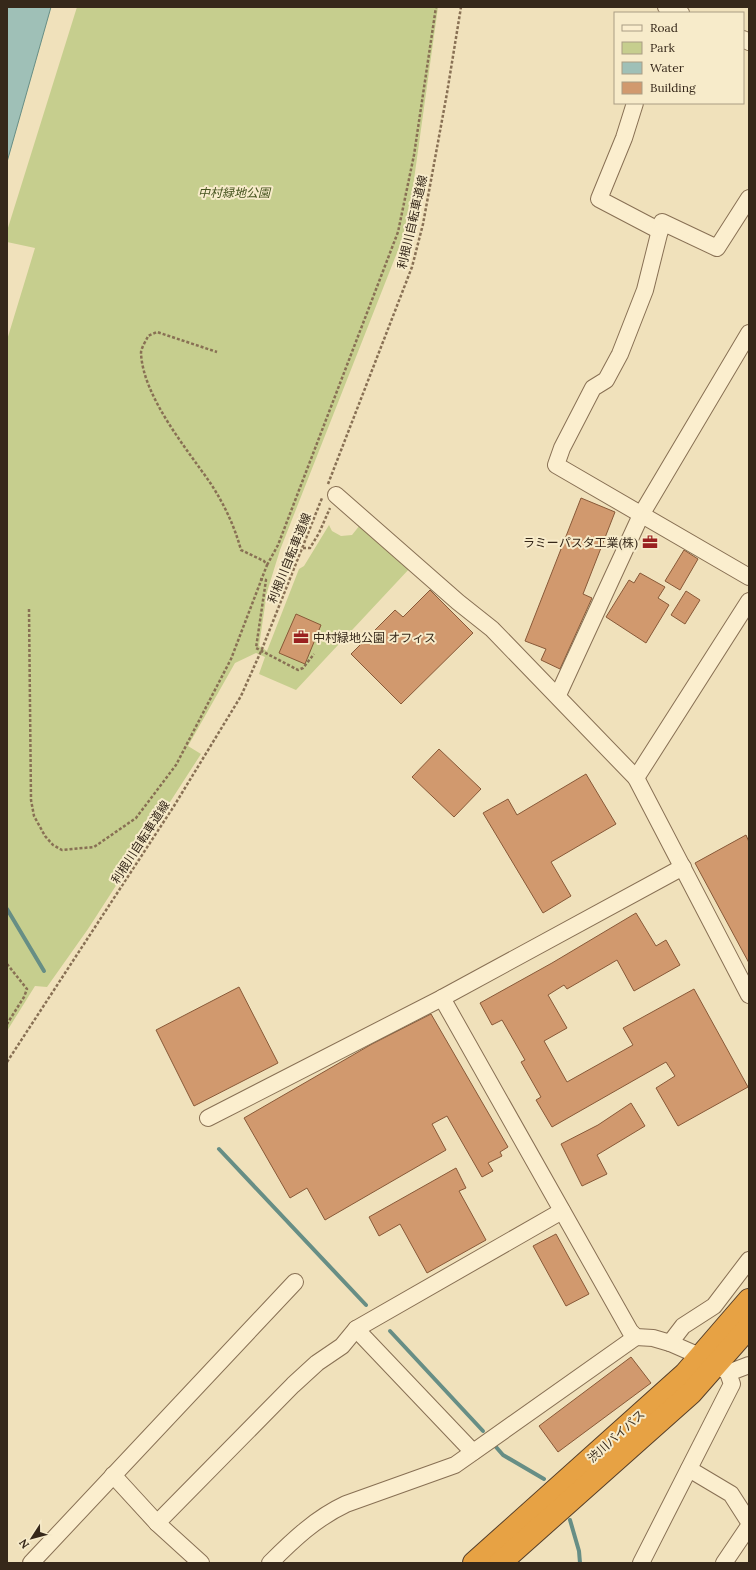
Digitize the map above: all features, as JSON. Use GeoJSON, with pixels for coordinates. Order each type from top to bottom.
{"type":"FeatureCollection","features":[{"type":"Feature","properties":{"kind":"highway","name":"渋川バイパス"},"geometry":{"type":"LineString","coordinates":[[474,1563],[685,1374],[716,1364],[749,1300]]}},
{"type":"Feature","properties":{"kind":"highway","name":"渋川バイパス"},"geometry":{"type":"LineString","coordinates":[[500,1563],[691,1393],[749,1327]]}},
{"type":"Feature","properties":{"kind":"street"},"geometry":{"type":"LineString","coordinates":[[666,7],[678,12]]}},
{"type":"Feature","properties":{"kind":"street"},"geometry":{"type":"LineString","coordinates":[[635,104],[624,138],[599,199],[660,231]]}},
{"type":"Feature","properties":{"kind":"street"},"geometry":{"type":"LineString","coordinates":[[749,198],[717,248],[662,222],[644,290],[620,354],[606,380],[594,388],[556,465],[749,577]]}},
{"type":"Feature","properties":{"kind":"street"},"geometry":{"type":"LineString","coordinates":[[558,696],[642,515],[749,333]]}},
{"type":"Feature","properties":{"kind":"street"},"geometry":{"type":"LineString","coordinates":[[328,493],[492,629],[636,778],[749,995]]}},
{"type":"Feature","properties":{"kind":"street"},"geometry":{"type":"LineString","coordinates":[[636,778],[749,601]]}},
{"type":"Feature","properties":{"kind":"street"},"geometry":{"type":"LineString","coordinates":[[208,1118],[442,998],[682,867]]}},
{"type":"Feature","properties":{"kind":"street"},"geometry":{"type":"LineString","coordinates":[[442,998],[630,1331],[636,1337]]}},
{"type":"Feature","properties":{"kind":"street"},"geometry":{"type":"LineString","coordinates":[[157,1523],[293,1385],[317,1363],[342,1346],[356,1329],[562,1211]]}},
{"type":"Feature","properties":{"kind":"street"},"geometry":{"type":"LineString","coordinates":[[670,1343],[683,1326],[714,1306],[749,1260]]}},
{"type":"Feature","properties":{"kind":"street"},"geometry":{"type":"LineString","coordinates":[[31,1563],[295,1282]]}},
{"type":"Feature","properties":{"kind":"street"},"geometry":{"type":"LineString","coordinates":[[356,1329],[473,1452]]}},
{"type":"Feature","properties":{"kind":"street"},"geometry":{"type":"LineString","coordinates":[[270,1563],[298,1536],[330,1511],[456,1465],[636,1337],[653,1338],[670,1343],[716,1364],[749,1365]]}},
{"type":"Feature","properties":{"kind":"street"},"geometry":{"type":"LineString","coordinates":[[640,1563],[732,1384],[716,1364]]}},
{"type":"Feature","properties":{"kind":"street"},"geometry":{"type":"LineString","coordinates":[[689,1469],[731,1494],[749,1522]]}},
{"type":"Feature","properties":{"kind":"street"},"geometry":{"type":"LineString","coordinates":[[113,1475],[157,1523],[201,1563]]}},
{"type":"Feature","properties":{"kind":"street"},"geometry":{"type":"LineString","coordinates":[[730,1560],[749,1526]]}},
{"type":"Feature","properties":{"kind":"path"},"geometry":{"type":"LineString","coordinates":[[29,609],[31,800],[34,816],[45,836],[53,845],[62,850],[94,847],[136,818],[176,765],[231,659],[260,578],[281,538],[398,232],[414,155],[436,7]]}},
{"type":"Feature","properties":{"kind":"path","name":"利根川自転車道線"},"geometry":{"type":"LineString","coordinates":[[7,1062],[174,806],[241,696],[261,651],[303,548],[328,493],[412,267],[423,224],[461,7]]}},
{"type":"Feature","properties":{"kind":"path"},"geometry":{"type":"LineString","coordinates":[[217,352],[158,332],[148,336],[141,351],[152,390],[175,435],[211,484],[232,520],[241,550],[264,561],[266,565]]}},
{"type":"Feature","properties":{"kind":"path"},"geometry":{"type":"LineString","coordinates":[[303,548],[310,548],[319,533],[328,493]]}},
{"type":"Feature","properties":{"kind":"path"},"geometry":{"type":"LineString","coordinates":[[260,578],[266,580],[256,648],[298,670],[303,668],[314,654]]}},
{"type":"Feature","properties":{"kind":"path"},"geometry":{"type":"LineString","coordinates":[[7,964],[27,989],[24,997],[7,1024]]}},
{"type":"Feature","properties":{"kind":"green space","name":"中村緑地公園"},"geometry":{"type":"Polygon","coordinates":[[[77,7],[438,7],[411,201],[402,240],[280,550],[267,592],[259,646],[267,651],[299,569],[304,566],[329,525],[332,531],[341,536],[352,535],[360,525],[410,568],[296,690],[259,674],[265,657],[256,653],[235,663],[188,746],[201,754],[88,929],[47,987],[35,986],[7,1031],[7,340],[35,248],[7,242],[7,231],[77,7]]]}},
{"type":"Feature","properties":{"kind":"water"},"geometry":{"type":"Polygon","coordinates":[[[7,7],[51,7],[7,162],[7,7]]]}},
{"type":"Feature","properties":{"kind":"building"},"geometry":{"type":"Polygon","coordinates":[[[581,498],[615,512],[583,594],[592,598],[560,669],[541,660],[546,649],[525,641],[581,498]]]}},
{"type":"Feature","properties":{"kind":"building"},"geometry":{"type":"Polygon","coordinates":[[[684,550],[698,559],[680,590],[665,581],[684,550]]]}},
{"type":"Feature","properties":{"kind":"building"},"geometry":{"type":"Polygon","coordinates":[[[640,573],[665,587],[658,598],[669,605],[646,643],[606,617],[629,580],[634,583],[640,573]]]}},
{"type":"Feature","properties":{"kind":"building"},"geometry":{"type":"Polygon","coordinates":[[[430,590],[473,633],[401,704],[351,654],[395,610],[403,617],[430,590]]]}},
{"type":"Feature","properties":{"kind":"building"},"geometry":{"type":"Polygon","coordinates":[[[686,591],[700,600],[685,624],[671,615],[686,591]]]}},
{"type":"Feature","properties":{"kind":"building"},"geometry":{"type":"Polygon","coordinates":[[[296,614],[321,625],[305,664],[279,653],[296,614]]]}},
{"type":"Feature","properties":{"kind":"building"},"geometry":{"type":"Polygon","coordinates":[[[439,749],[481,789],[454,817],[412,777],[439,749]]]}},
{"type":"Feature","properties":{"kind":"building"},"geometry":{"type":"Polygon","coordinates":[[[586,774],[616,824],[551,862],[571,896],[543,913],[483,813],[508,799],[517,815],[586,774]]]}},
{"type":"Feature","properties":{"kind":"building"},"geometry":{"type":"Polygon","coordinates":[[[746,835],[749,842],[749,963],[695,863],[746,835]]]}},
{"type":"Feature","properties":{"kind":"building"},"geometry":{"type":"Polygon","coordinates":[[[636,913],[656,946],[666,940],[680,965],[634,991],[617,960],[567,989],[564,985],[548,995],[567,1028],[544,1041],[567,1082],[633,1045],[623,1028],[694,989],[748,1087],[678,1126],[656,1088],[675,1076],[666,1062],[552,1127],[536,1100],[541,1097],[521,1062],[525,1060],[502,1020],[492,1025],[480,1003],[552,963],[636,913]]]}},
{"type":"Feature","properties":{"kind":"building"},"geometry":{"type":"Polygon","coordinates":[[[239,987],[278,1063],[194,1106],[156,1030],[239,987]]]}},
{"type":"Feature","properties":{"kind":"building"},"geometry":{"type":"Polygon","coordinates":[[[431,1014],[508,1147],[500,1152],[502,1156],[488,1163],[493,1171],[482,1177],[447,1116],[432,1124],[446,1150],[325,1220],[307,1188],[290,1198],[244,1118],[372,1044],[431,1014]]]}},
{"type":"Feature","properties":{"kind":"building"},"geometry":{"type":"Polygon","coordinates":[[[631,1103],[645,1126],[597,1155],[607,1174],[582,1186],[561,1144],[598,1125],[631,1103]]]}},
{"type":"Feature","properties":{"kind":"building"},"geometry":{"type":"Polygon","coordinates":[[[456,1168],[466,1188],[459,1191],[486,1240],[427,1273],[400,1224],[379,1236],[369,1217],[456,1168]]]}},
{"type":"Feature","properties":{"kind":"building"},"geometry":{"type":"Polygon","coordinates":[[[556,1234],[589,1294],[566,1306],[533,1246],[556,1234]]]}},
{"type":"Feature","properties":{"kind":"building"},"geometry":{"type":"Polygon","coordinates":[[[631,1357],[651,1383],[558,1452],[539,1426],[631,1357]]]}},
{"type":"Feature","properties":{"kind":"waterway"},"geometry":{"type":"LineString","coordinates":[[7,909],[44,971]]}},
{"type":"Feature","properties":{"kind":"waterway"},"geometry":{"type":"LineString","coordinates":[[219,1149],[366,1305]]}},
{"type":"Feature","properties":{"kind":"waterway"},"geometry":{"type":"LineString","coordinates":[[390,1331],[483,1431]]}},
{"type":"Feature","properties":{"kind":"waterway"},"geometry":{"type":"LineString","coordinates":[[496,1447],[503,1455],[544,1479]]}},
{"type":"Feature","properties":{"kind":"waterway"},"geometry":{"type":"LineString","coordinates":[[570,1520],[579,1551],[580,1563]]}},
{"type":"Feature","properties":{"kind":"place","name":"ラミーパスタ工業(株)"},"geometry":{"type":"Point","coordinates":[650,542]}},
{"type":"Feature","properties":{"kind":"place","name":"中村緑地公園 オフィス"},"geometry":{"type":"Point","coordinates":[301,637]}}]}
